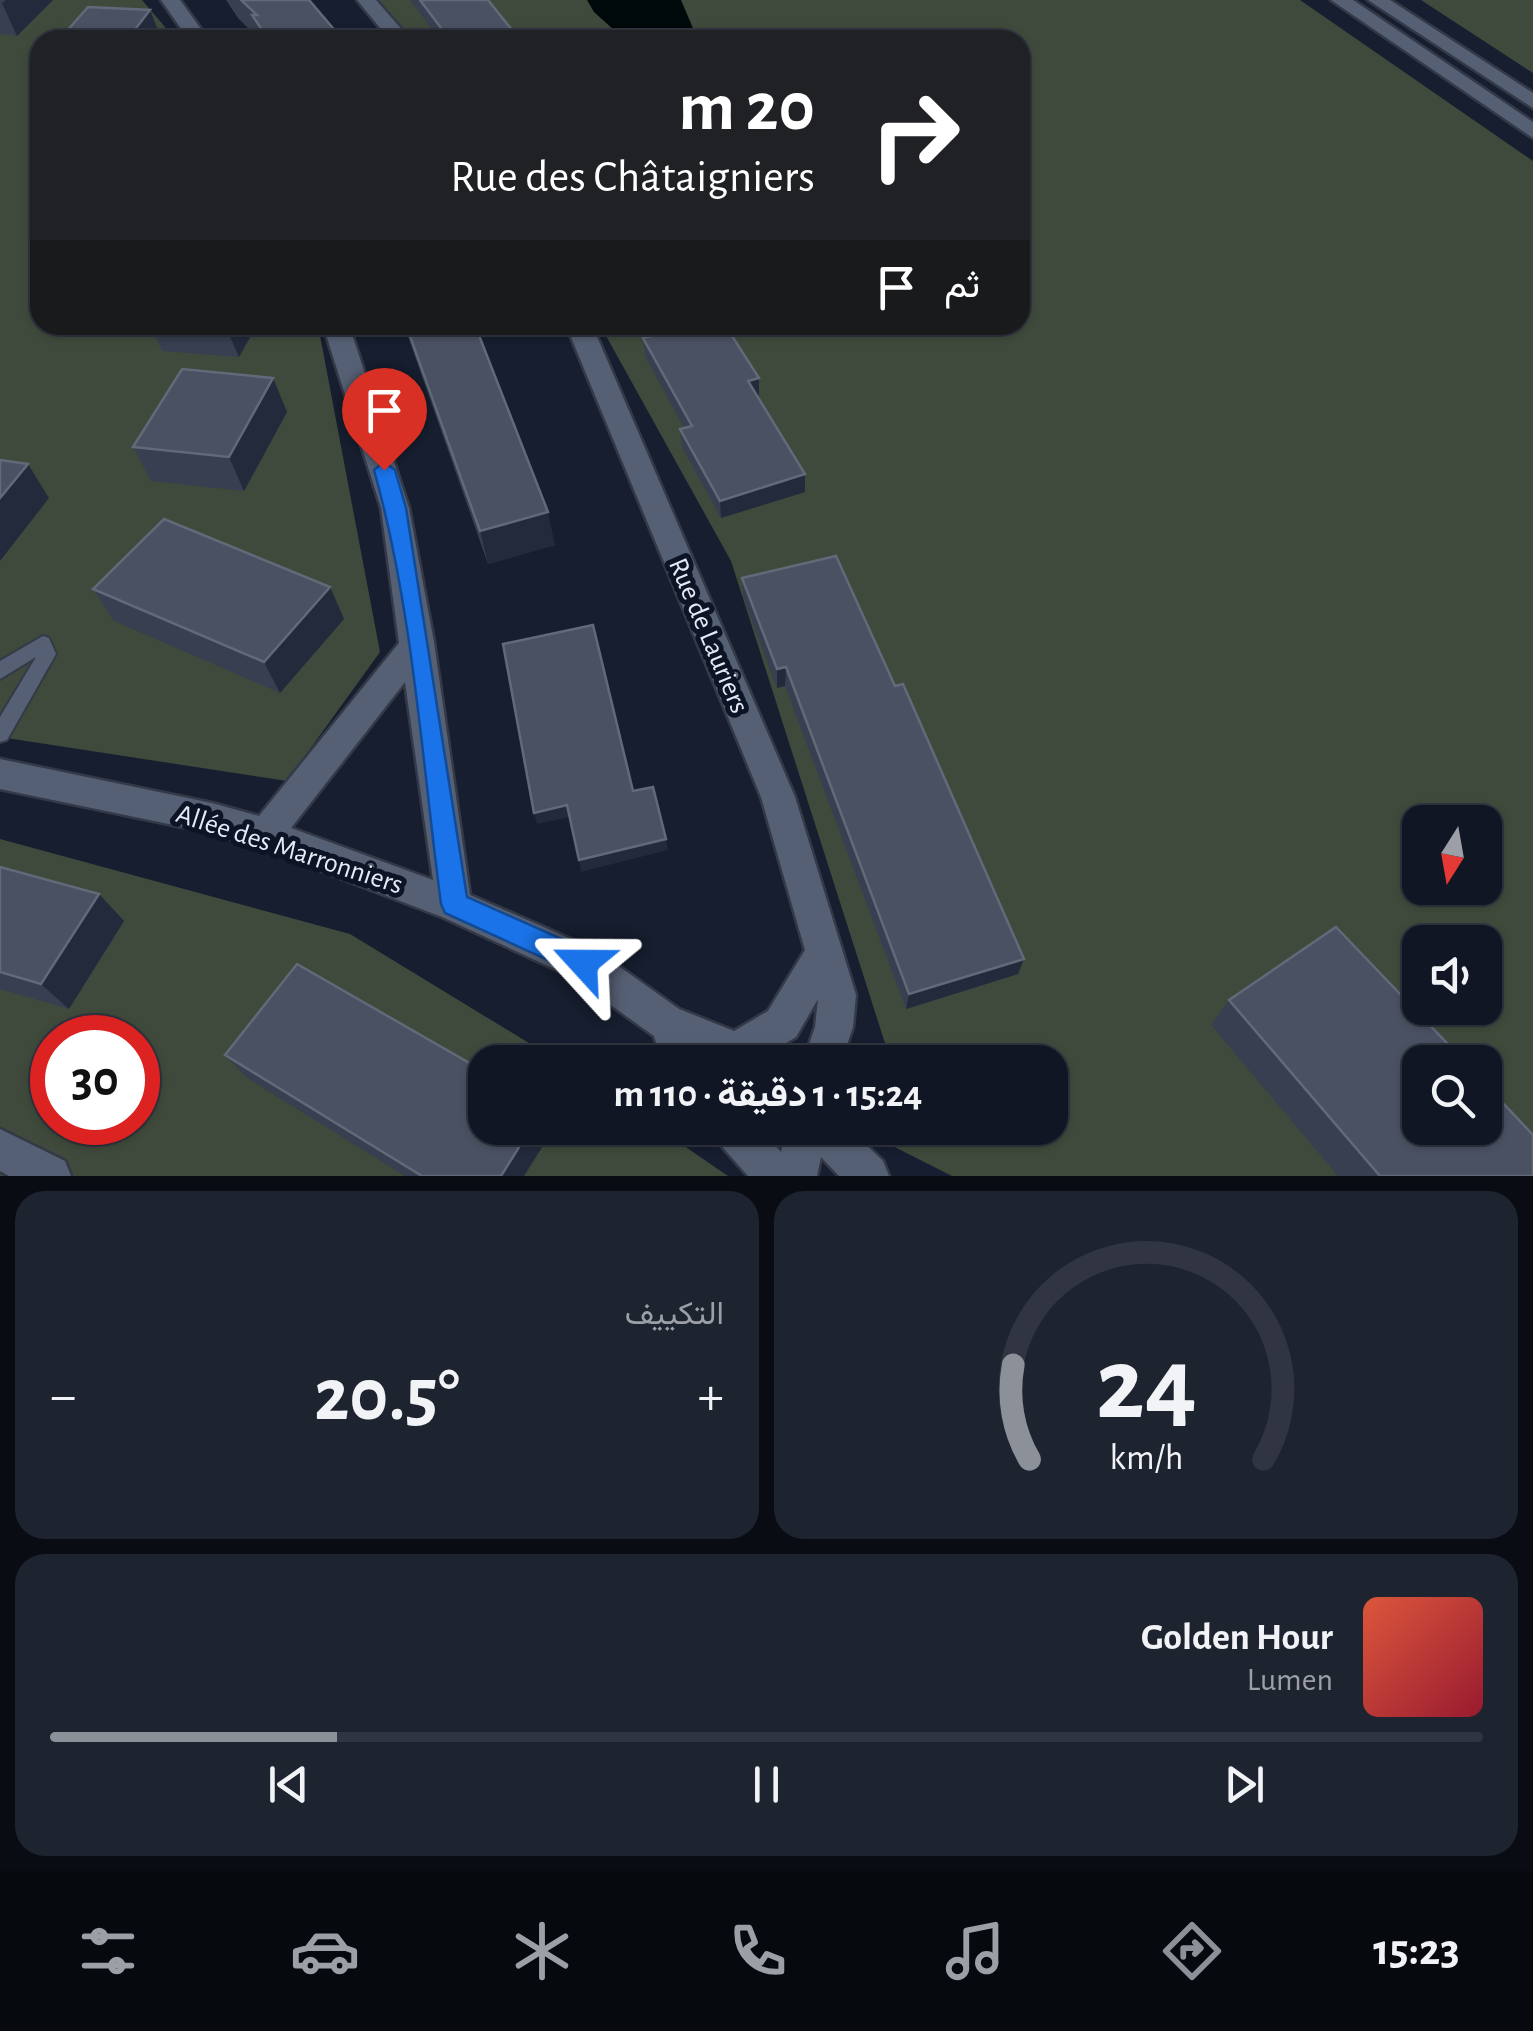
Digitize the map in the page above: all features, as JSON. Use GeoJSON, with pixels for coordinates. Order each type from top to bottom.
{"type":"FeatureCollection","features":[{"type":"Feature","properties":{"kind":"street"},"geometry":{"type":"LineString","coordinates":[[170,0],[191,30]]}},
{"type":"Feature","properties":{"kind":"street"},"geometry":{"type":"LineString","coordinates":[[366,0],[392,30]]}},
{"type":"Feature","properties":{"kind":"street"},"geometry":{"type":"LineString","coordinates":[[1340,0],[1533,132]]}},
{"type":"Feature","properties":{"kind":"street"},"geometry":{"type":"LineString","coordinates":[[1377,0],[1533,102]]}},
{"type":"Feature","properties":{"kind":"street"},"geometry":{"type":"LineString","coordinates":[[339,335],[396,508],[454,904]]}},
{"type":"Feature","properties":{"kind":"street","name":"Rue de Lauriers"},"geometry":{"type":"LineString","coordinates":[[583,335],[778,797],[826,950],[838,1010],[827,1045]]}},
{"type":"Feature","properties":{"kind":"street"},"geometry":{"type":"LineString","coordinates":[[266,834],[418,642]]}},
{"type":"Feature","properties":{"kind":"street","name":"Allée des Marronniers"},"geometry":{"type":"LineString","coordinates":[[0,774],[144,801],[266,834],[454,904],[583,963],[668,1024],[722,1045]]}},
{"type":"Feature","properties":{"kind":"street"},"geometry":{"type":"LineString","coordinates":[[756,1045],[782,1024],[826,950]]}},
{"type":"Feature","properties":{"kind":"street"},"geometry":{"type":"LineString","coordinates":[[668,1024],[675,1045]]}},
{"type":"Feature","properties":{"kind":"street"},"geometry":{"type":"LineString","coordinates":[[748,1145],[776,1176]]}},
{"type":"Feature","properties":{"kind":"street"},"geometry":{"type":"LineString","coordinates":[[796,1176],[803,1145]]}},
{"type":"Feature","properties":{"kind":"street"},"geometry":{"type":"LineString","coordinates":[[838,1145],[868,1176]]}},
{"type":"Feature","properties":{"kind":"street"},"geometry":{"type":"LineString","coordinates":[[0,1149],[50,1176]]}},
{"type":"Feature","properties":{"kind":"lane"},"geometry":{"type":"LineString","coordinates":[[0,670],[42,642],[47,654],[0,734]]}},
{"type":"Feature","properties":{"kind":"green space"},"geometry":{"type":"Polygon","coordinates":[[[0,0],[142,0],[168,30],[30,30],[30,335],[320,335],[380,652],[287,781],[0,737],[0,0]]]}},
{"type":"Feature","properties":{"kind":"green space"},"geometry":{"type":"Polygon","coordinates":[[[373,0],[1300,0],[1533,161],[1533,1176],[952,1176],[891,1145],[1068,1145],[1068,1045],[886,1045],[731,561],[606,335],[1030,335],[1030,30],[398,30],[373,0]]]}},
{"type":"Feature","properties":{"kind":"green space"},"geometry":{"type":"Polygon","coordinates":[[[1421,0],[1533,0],[1533,73],[1421,0]]]}},
{"type":"Feature","properties":{"kind":"green space"},"geometry":{"type":"Polygon","coordinates":[[[0,839],[350,934],[532,1045],[468,1045],[468,1145],[683,1145],[728,1176],[0,1176],[0,839]]]}},
{"type":"Feature","properties":{"kind":"shaded area"},"geometry":{"type":"Polygon","coordinates":[[[587,0],[681,0],[694,30],[614,30],[587,0]]]}},
{"type":"Feature","properties":{"kind":"building"},"geometry":{"type":"Polygon","coordinates":[[[241,0],[309,0],[334,30],[262,30],[252,15],[257,15],[241,0]]]}},
{"type":"Feature","properties":{"kind":"building"},"geometry":{"type":"Polygon","coordinates":[[[420,0],[488,0],[512,30],[442,30],[420,0]]]}},
{"type":"Feature","properties":{"kind":"building"},"geometry":{"type":"Polygon","coordinates":[[[88,7],[150,10],[135,30],[68,30],[88,7]]]}},
{"type":"Feature","properties":{"kind":"building"},"geometry":{"type":"Polygon","coordinates":[[[410,335],[479,335],[548,512],[480,531],[410,335]]]}},
{"type":"Feature","properties":{"kind":"building"},"geometry":{"type":"Polygon","coordinates":[[[731,335],[759,378],[748,381],[805,474],[720,501],[680,429],[692,426],[643,338],[731,335]]]}},
{"type":"Feature","properties":{"kind":"building"},"geometry":{"type":"Polygon","coordinates":[[[182,369],[273,378],[229,457],[133,447],[182,369]]]}},
{"type":"Feature","properties":{"kind":"building"},"geometry":{"type":"Polygon","coordinates":[[[0,460],[28,464],[0,498],[0,460]]]}},
{"type":"Feature","properties":{"kind":"building"},"geometry":{"type":"Polygon","coordinates":[[[164,519],[330,587],[264,662],[93,589],[164,519]]]}},
{"type":"Feature","properties":{"kind":"building"},"geometry":{"type":"Polygon","coordinates":[[[836,556],[895,686],[903,684],[1024,959],[909,994],[786,667],[777,669],[742,578],[836,556]]]}},
{"type":"Feature","properties":{"kind":"building"},"geometry":{"type":"Polygon","coordinates":[[[593,625],[633,791],[653,787],[666,839],[579,860],[567,805],[534,813],[503,644],[593,625]]]}},
{"type":"Feature","properties":{"kind":"building"},"geometry":{"type":"Polygon","coordinates":[[[0,867],[99,894],[41,984],[0,972],[0,867]]]}},
{"type":"Feature","properties":{"kind":"building"},"geometry":{"type":"Polygon","coordinates":[[[1336,927],[1402,996],[1402,1025],[1430,1025],[1449,1045],[1402,1045],[1402,1145],[1502,1145],[1502,1102],[1533,1135],[1533,1176],[1380,1176],[1229,1000],[1336,927]]]}},
{"type":"Feature","properties":{"kind":"building"},"geometry":{"type":"Polygon","coordinates":[[[297,964],[468,1062],[468,1145],[520,1145],[501,1176],[422,1176],[225,1055],[297,964]]]}},
{"type":"Feature","properties":{"kind":"route"},"geometry":{"type":"LineString","coordinates":[[384,470],[396,508],[418,642],[454,904],[583,963]]}}]}
